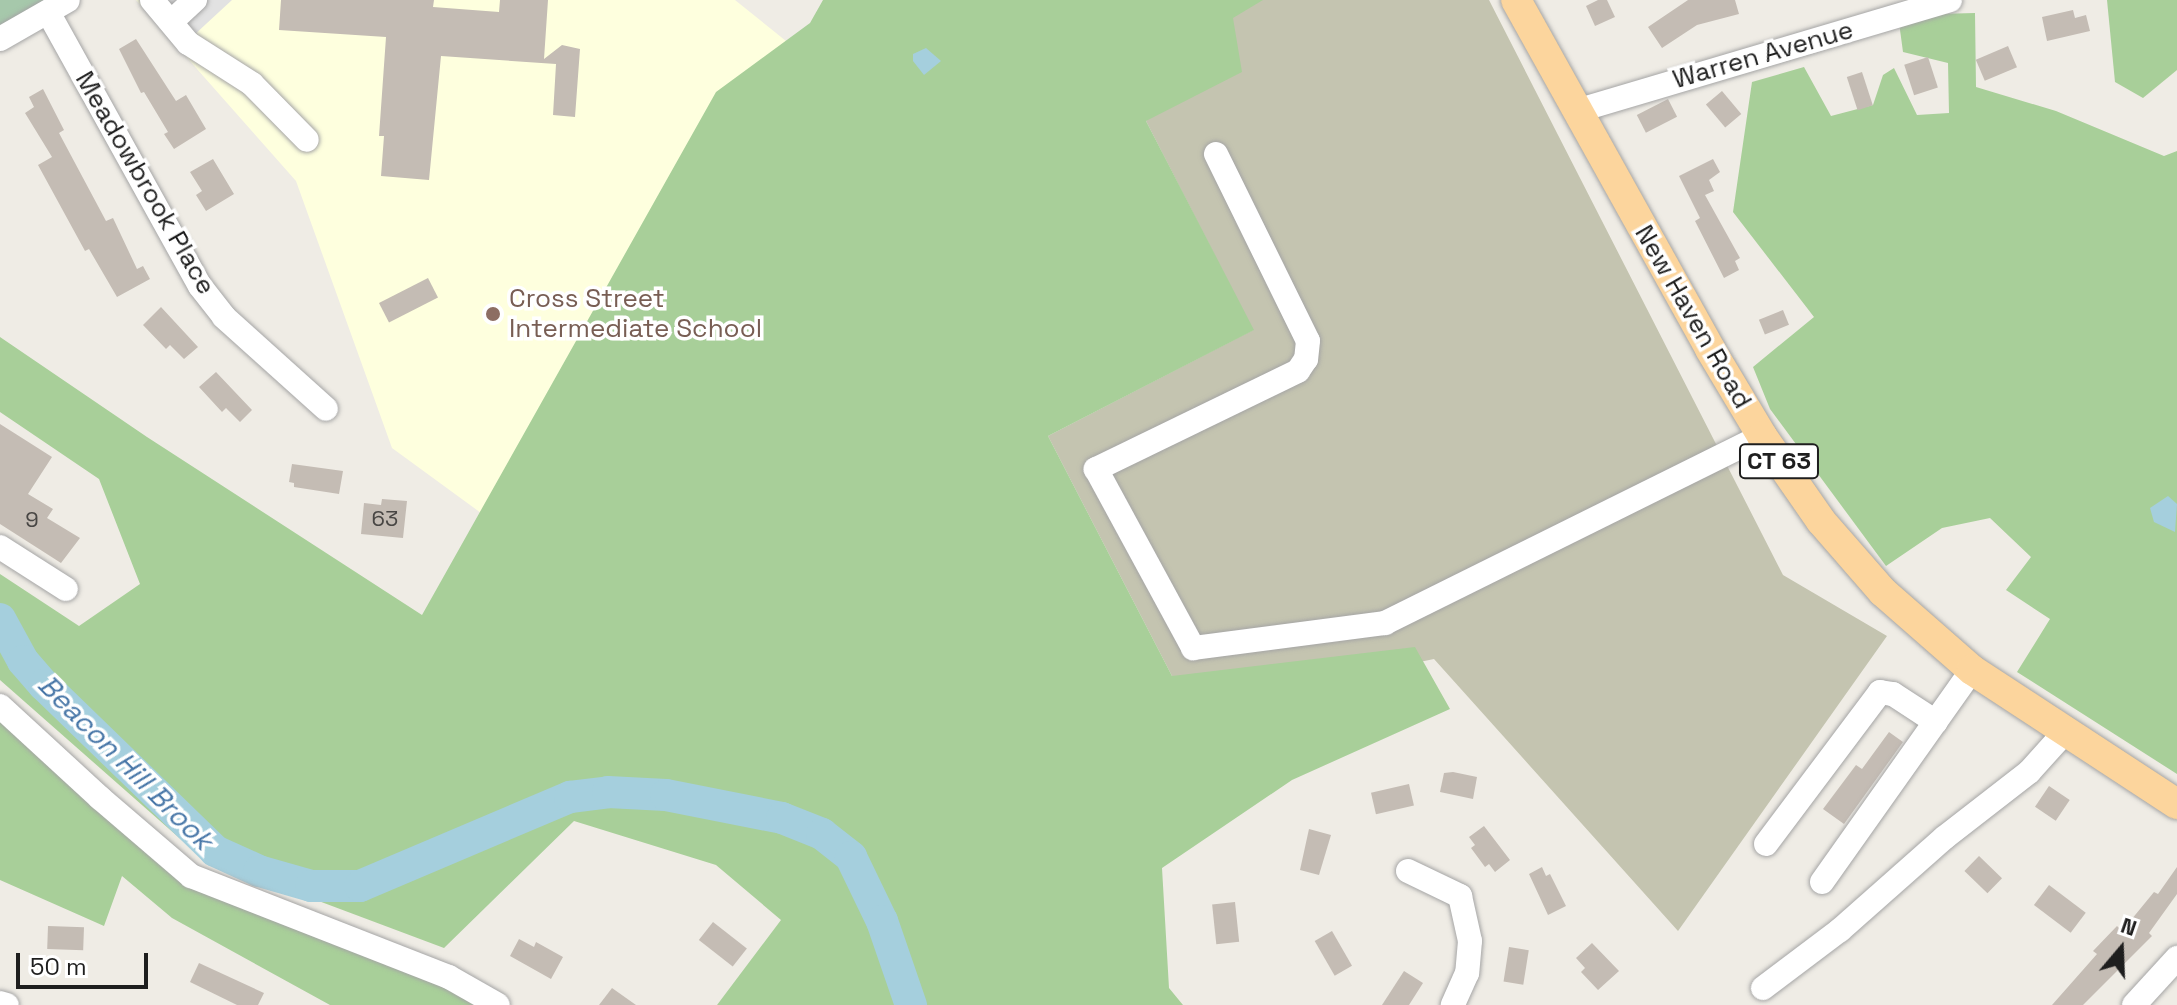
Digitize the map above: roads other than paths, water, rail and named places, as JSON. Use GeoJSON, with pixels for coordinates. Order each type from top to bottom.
{"type":"FeatureCollection","features":[{"type":"Feature","properties":{"kind":"main road","name":"New Haven Road"},"geometry":{"type":"LineString","coordinates":[[1516,0],[1762,436],[1821,521],[1883,592],[1972,670],[2177,804]]}},
{"type":"Feature","properties":{"kind":"street"},"geometry":{"type":"LineString","coordinates":[[152,0],[188,43],[252,84],[307,140]]}},
{"type":"Feature","properties":{"kind":"street"},"geometry":{"type":"LineString","coordinates":[[171,22],[195,0]]}},
{"type":"Feature","properties":{"kind":"street","name":"Warren Avenue"},"geometry":{"type":"LineString","coordinates":[[1576,111],[1950,0]]}},
{"type":"Feature","properties":{"kind":"street"},"geometry":{"type":"LineString","coordinates":[[0,39],[58,6]]}},
{"type":"Feature","properties":{"kind":"street","name":"Meadowbrook Place"},"geometry":{"type":"LineString","coordinates":[[58,6],[200,286],[224,317],[326,409]]}},
{"type":"Feature","properties":{"kind":"street"},"geometry":{"type":"LineString","coordinates":[[1216,154],[1308,341],[1306,359],[1298,371],[1096,469],[1193,648],[1385,623],[1762,436]]}},
{"type":"Feature","properties":{"kind":"street"},"geometry":{"type":"LineString","coordinates":[[0,547],[66,589]]}},
{"type":"Feature","properties":{"kind":"street"},"geometry":{"type":"LineString","coordinates":[[1822,882],[1972,670]]}},
{"type":"Feature","properties":{"kind":"street"},"geometry":{"type":"LineString","coordinates":[[1766,844],[1880,692],[1893,694],[1936,722]]}},
{"type":"Feature","properties":{"kind":"street"},"geometry":{"type":"LineString","coordinates":[[0,706],[191,876],[449,977],[498,1005]]}},
{"type":"Feature","properties":{"kind":"street"},"geometry":{"type":"LineString","coordinates":[[1763,988],[1840,930],[1944,838],[2029,772],[2065,732]]}},
{"type":"Feature","properties":{"kind":"street"},"geometry":{"type":"LineString","coordinates":[[1408,871],[1460,896],[1470,941],[1467,973],[1453,1005]]}},
{"type":"Feature","properties":{"kind":"street"},"geometry":{"type":"LineString","coordinates":[[2134,1005],[2177,958]]}},
{"type":"Feature","properties":{"kind":"street"},"geometry":{"type":"LineString","coordinates":[[0,1003],[7,1005]]}},
{"type":"Feature","properties":{"kind":"water"},"geometry":{"type":"Polygon","coordinates":[[[926,48],[941,61],[924,75],[913,61],[913,54],[926,48]]]}},
{"type":"Feature","properties":{"kind":"water"},"geometry":{"type":"Polygon","coordinates":[[[2168,496],[2177,504],[2175,532],[2154,522],[2150,508],[2168,496]]]}},
{"type":"Feature","properties":{"kind":"waterway","name":"Beacon Hill Brook"},"geometry":{"type":"LineString","coordinates":[[0,619],[23,661],[44,685],[215,851],[259,871],[311,886],[360,886],[570,797],[608,792],[666,795],[782,818],[822,834],[851,857],[882,921],[911,1005]]}},
{"type":"Feature","properties":{"kind":"place","name":"Cross Street Intermediate School"},"geometry":{"type":"Point","coordinates":[493,314]}}]}
